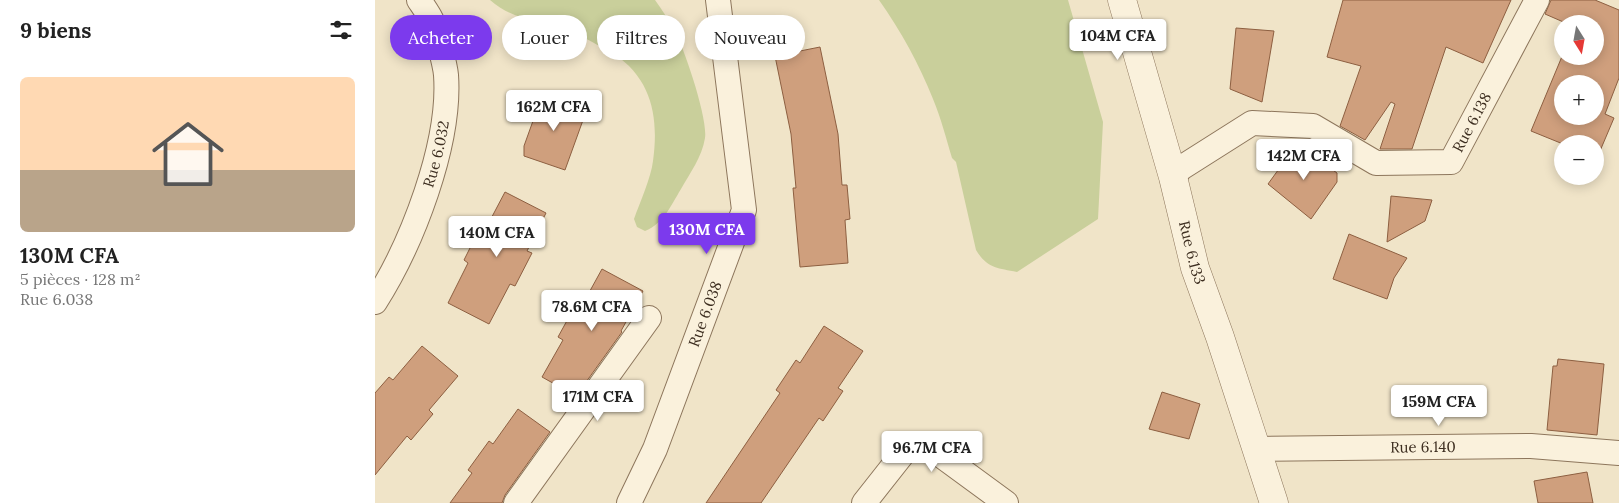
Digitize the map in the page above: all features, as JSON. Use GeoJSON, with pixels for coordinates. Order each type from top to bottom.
{"type":"FeatureCollection","features":[{"type":"Feature","properties":{"kind":"street","name":"Rue 6.032"},"geometry":{"type":"LineString","coordinates":[[375,302],[407,241],[427,193],[442,128],[446,100],[446,73],[431,19],[419,0]]}},
{"type":"Feature","properties":{"kind":"street","name":"Rue 6.038"},"geometry":{"type":"LineString","coordinates":[[629,503],[655,449],[745,210],[719,0]]}},
{"type":"Feature","properties":{"kind":"street","name":"Rue 6.133"},"geometry":{"type":"LineString","coordinates":[[1122,0],[1173,177],[1195,268],[1220,337],[1274,503]]}},
{"type":"Feature","properties":{"kind":"street","name":"Rue 6.138"},"geometry":{"type":"LineString","coordinates":[[1173,177],[1181,168],[1252,123],[1313,126],[1376,163],[1451,162],[1537,0]]}},
{"type":"Feature","properties":{"kind":"street"},"geometry":{"type":"LineString","coordinates":[[516,503],[649,318]]}},
{"type":"Feature","properties":{"kind":"street","name":"Rue 6.140"},"geometry":{"type":"LineString","coordinates":[[1257,449],[1531,446],[1619,453]]}},
{"type":"Feature","properties":{"kind":"street"},"geometry":{"type":"LineString","coordinates":[[864,503],[905,451],[918,447],[931,448],[1006,503]]}},
{"type":"Feature","properties":{"kind":"green space"},"geometry":{"type":"Polygon","coordinates":[[[490,0],[655,0],[665,15],[597,15],[597,44],[587,39],[587,15],[514,15],[490,0]]]}},
{"type":"Feature","properties":{"kind":"green space"},"geometry":{"type":"Polygon","coordinates":[[[879,0],[1068,0],[1103,122],[1098,219],[1017,272],[993,266],[980,256],[976,250],[956,162],[952,158],[933,99],[909,48],[879,0]]]}},
{"type":"Feature","properties":{"kind":"green space"},"geometry":{"type":"Polygon","coordinates":[[[685,57],[699,100],[705,128],[703,145],[692,171],[666,214],[657,224],[645,231],[637,227],[634,219],[650,175],[655,145],[655,130],[650,101],[645,88],[622,60],[685,60],[685,57]]]}},
{"type":"Feature","properties":{"kind":"building"},"geometry":{"type":"Polygon","coordinates":[[[1343,0],[1511,0],[1483,63],[1446,47],[1412,149],[1380,149],[1395,104],[1391,102],[1365,140],[1340,126],[1361,66],[1327,57],[1343,0]]]}},
{"type":"Feature","properties":{"kind":"building"},"geometry":{"type":"Polygon","coordinates":[[[1551,0],[1595,0],[1619,10],[1619,78],[1605,114],[1614,118],[1604,142],[1604,135],[1554,135],[1554,140],[1531,131],[1554,76],[1554,125],[1604,125],[1604,75],[1554,75],[1558,65],[1604,65],[1604,15],[1554,15],[1554,18],[1545,14],[1551,0]]]}},
{"type":"Feature","properties":{"kind":"building"},"geometry":{"type":"Polygon","coordinates":[[[1236,28],[1274,31],[1262,102],[1230,89],[1236,28]]]}},
{"type":"Feature","properties":{"kind":"building"},"geometry":{"type":"Polygon","coordinates":[[[820,47],[838,134],[842,185],[847,185],[850,219],[845,220],[848,263],[800,267],[793,188],[796,188],[791,134],[776,60],[805,60],[805,50],[820,47]]]}},
{"type":"Feature","properties":{"kind":"building"},"geometry":{"type":"Polygon","coordinates":[[[543,93],[587,109],[565,170],[524,156],[524,146],[543,93]]]}},
{"type":"Feature","properties":{"kind":"building"},"geometry":{"type":"Polygon","coordinates":[[[1297,144],[1337,173],[1337,182],[1311,219],[1268,184],[1297,144]]]}},
{"type":"Feature","properties":{"kind":"building"},"geometry":{"type":"Polygon","coordinates":[[[505,192],[546,213],[527,251],[532,253],[515,286],[510,284],[489,324],[448,303],[468,263],[464,260],[480,228],[485,230],[505,192]]]}},
{"type":"Feature","properties":{"kind":"building"},"geometry":{"type":"Polygon","coordinates":[[[1391,196],[1432,200],[1425,221],[1387,242],[1391,196]]]}},
{"type":"Feature","properties":{"kind":"building"},"geometry":{"type":"Polygon","coordinates":[[[1349,234],[1407,258],[1394,278],[1387,299],[1333,279],[1349,234]]]}},
{"type":"Feature","properties":{"kind":"building"},"geometry":{"type":"Polygon","coordinates":[[[602,269],[643,291],[622,332],[576,396],[542,377],[563,340],[558,337],[575,306],[580,309],[602,269]]]}},
{"type":"Feature","properties":{"kind":"building"},"geometry":{"type":"Polygon","coordinates":[[[824,326],[863,351],[838,388],[843,391],[823,421],[819,418],[761,503],[706,503],[780,393],[776,390],[796,360],[800,363],[824,326]]]}},
{"type":"Feature","properties":{"kind":"building"},"geometry":{"type":"Polygon","coordinates":[[[422,346],[458,376],[429,410],[433,414],[411,440],[407,436],[375,475],[375,393],[389,377],[393,380],[422,346]]]}},
{"type":"Feature","properties":{"kind":"building"},"geometry":{"type":"Polygon","coordinates":[[[1558,359],[1604,364],[1597,435],[1547,430],[1553,366],[1557,366],[1558,359]]]}},
{"type":"Feature","properties":{"kind":"building"},"geometry":{"type":"Polygon","coordinates":[[[1162,392],[1200,404],[1189,439],[1149,429],[1162,392]]]}},
{"type":"Feature","properties":{"kind":"building"},"geometry":{"type":"Polygon","coordinates":[[[518,409],[550,432],[505,495],[502,503],[450,503],[472,473],[468,470],[489,441],[493,444],[518,409]]]}},
{"type":"Feature","properties":{"kind":"building"},"geometry":{"type":"Polygon","coordinates":[[[1587,472],[1593,503],[1538,503],[1534,481],[1587,472]]]}}]}
